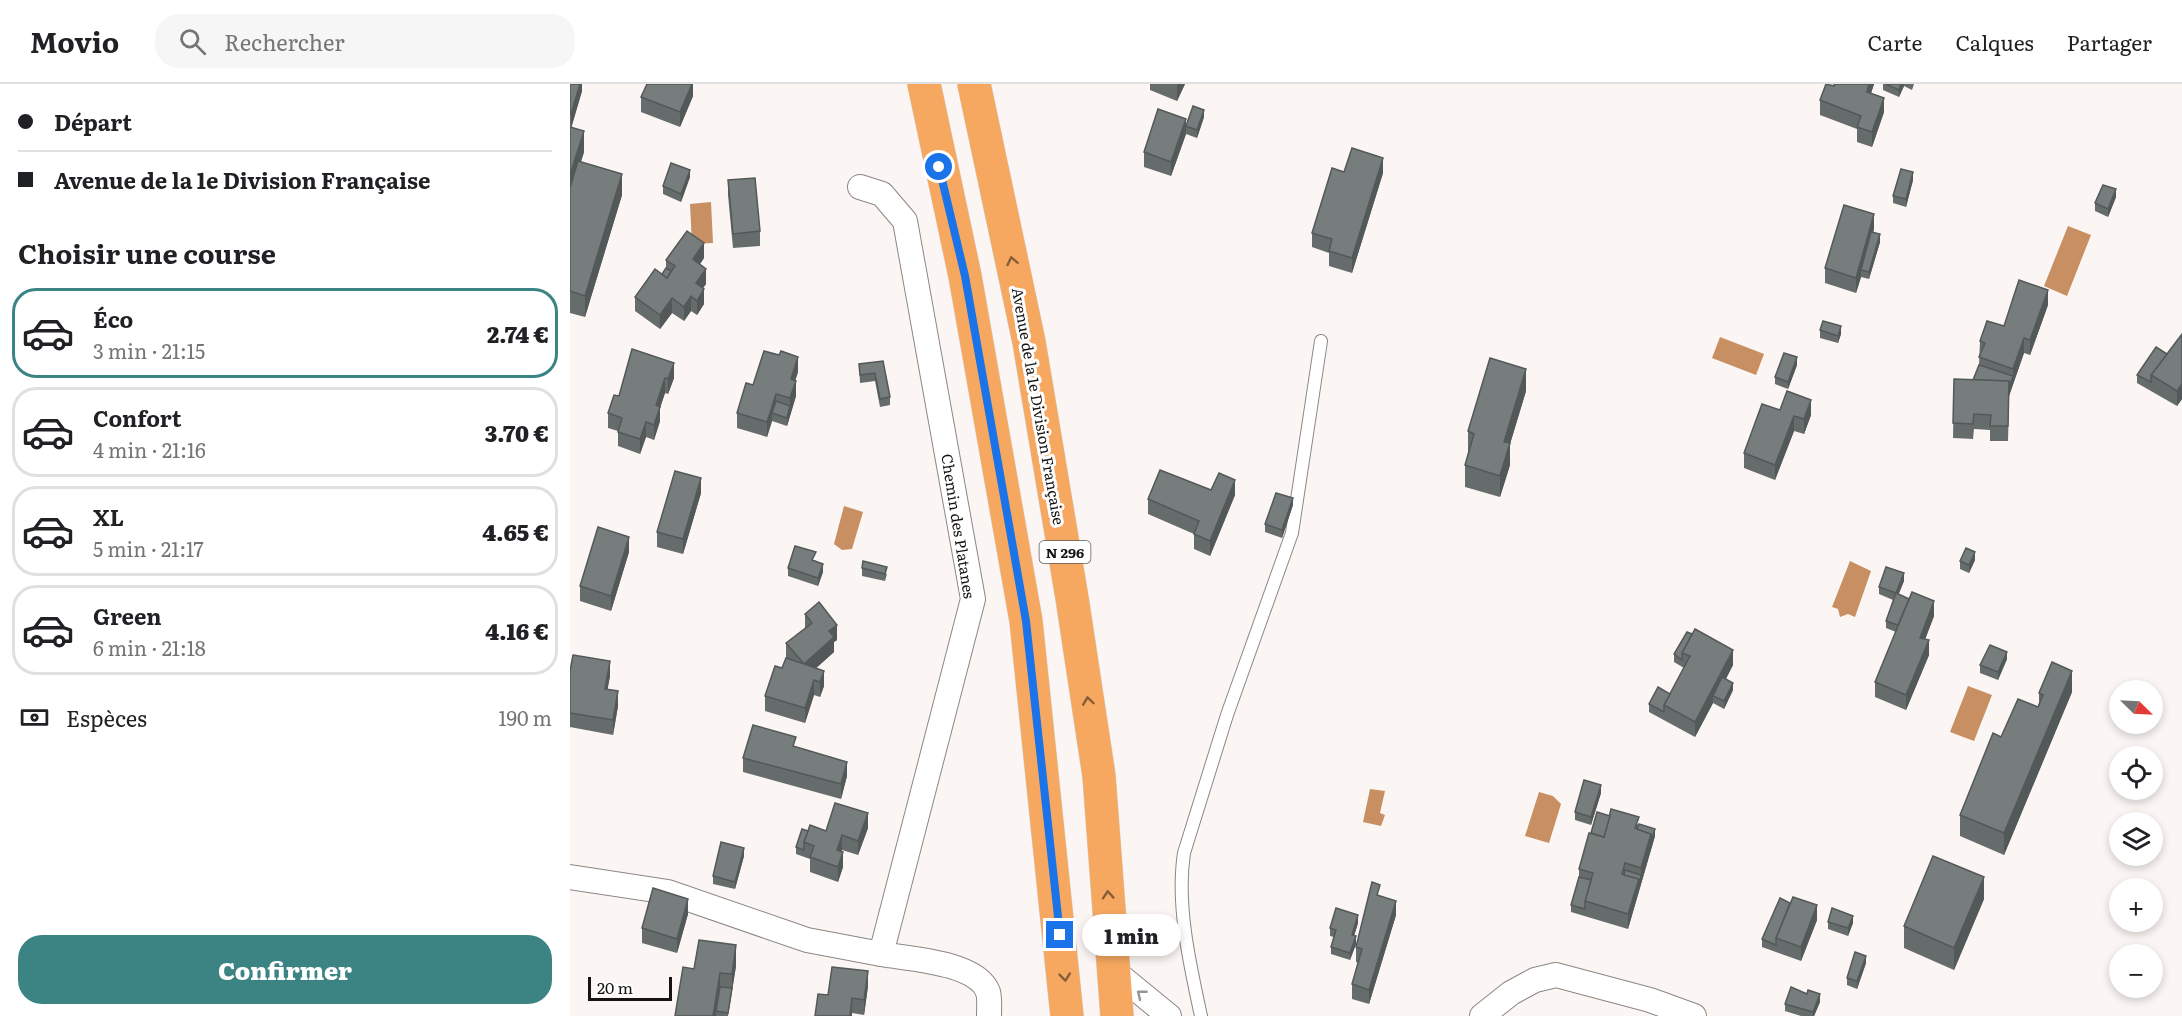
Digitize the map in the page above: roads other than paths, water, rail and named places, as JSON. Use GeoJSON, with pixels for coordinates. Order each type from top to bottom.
{"type":"FeatureCollection","features":[{"type":"Feature","properties":{"kind":"highway"},"geometry":{"type":"LineString","coordinates":[[917,84],[950,208]]}},
{"type":"Feature","properties":{"kind":"highway"},"geometry":{"type":"LineString","coordinates":[[924,84],[965,276],[1026,621],[1067,1016]]}},
{"type":"Feature","properties":{"kind":"highway","name":"Avenue de la 1e Division Française"},"geometry":{"type":"LineString","coordinates":[[976,87],[1029,342],[1072,598],[1099,776],[1117,1016]]}},
{"type":"Feature","properties":{"kind":"street","name":"Chemin des Platanes"},"geometry":{"type":"LineString","coordinates":[[860,187],[882,194],[905,221],[973,599],[881,954]]}},
{"type":"Feature","properties":{"kind":"street"},"geometry":{"type":"LineString","coordinates":[[570,878],[668,892],[807,940],[955,967],[976,975],[988,993],[989,1016]]}},
{"type":"Feature","properties":{"kind":"street"},"geometry":{"type":"LineString","coordinates":[[1114,971],[1169,1016]]}},
{"type":"Feature","properties":{"kind":"street"},"geometry":{"type":"LineString","coordinates":[[1482,1016],[1527,985],[1556,975],[1650,1000],[1694,1016]]}},
{"type":"Feature","properties":{"kind":"lane"},"geometry":{"type":"LineString","coordinates":[[1201,1016],[1184,917],[1182,869],[1184,853],[1220,735],[1292,533],[1321,340]]}}]}
